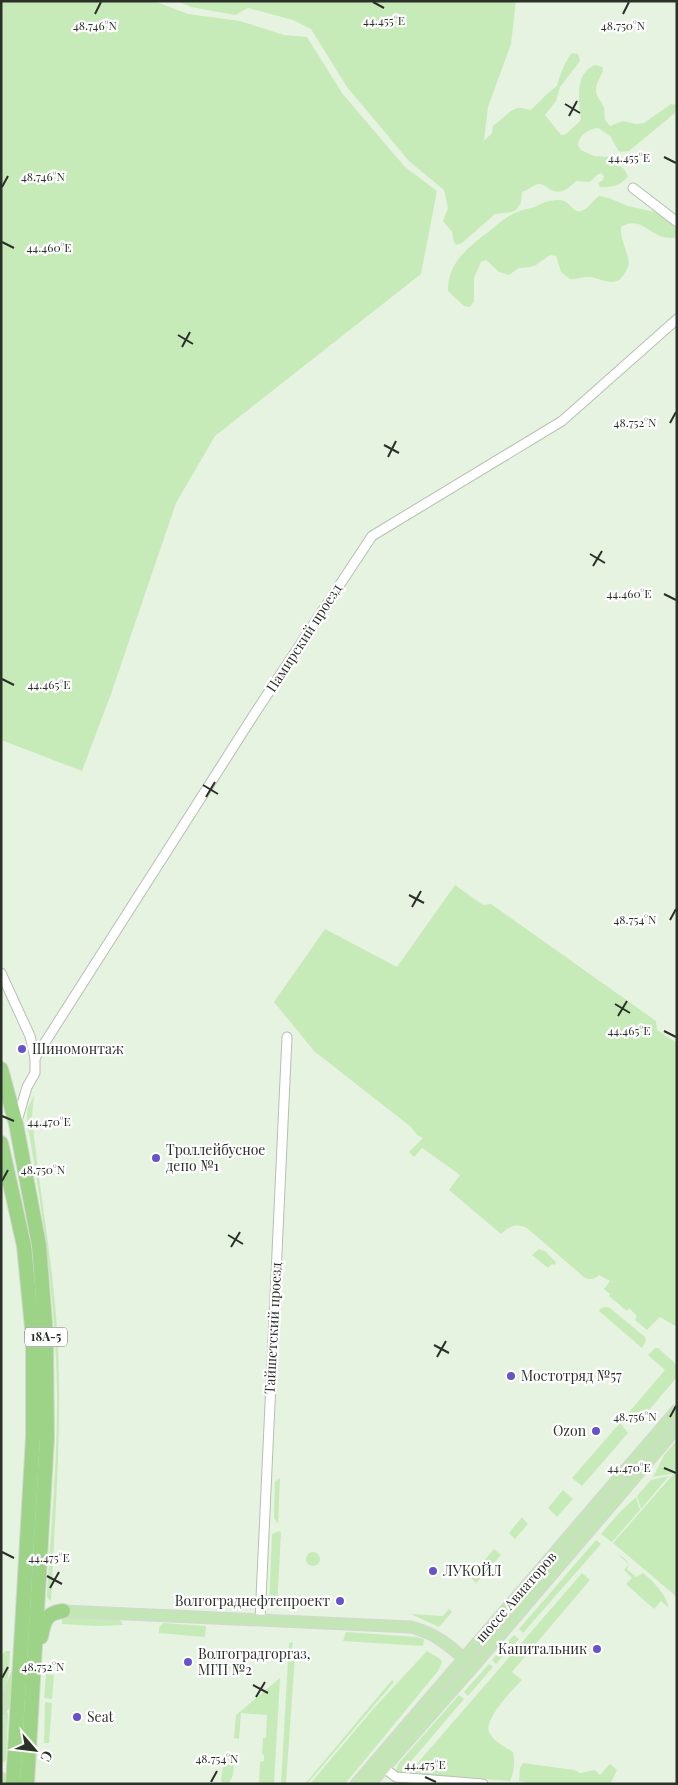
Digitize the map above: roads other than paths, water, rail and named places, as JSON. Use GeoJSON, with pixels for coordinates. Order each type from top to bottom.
{"type":"FeatureCollection","features":[{"type":"Feature","properties":{"kind":"highway","name":"18А-5"},"geometry":{"type":"LineString","coordinates":[[1,1069],[16,1124],[38,1244],[46,1336],[47,1438],[27,1784]]}},
{"type":"Feature","properties":{"kind":"highway","name":"18А-5"},"geometry":{"type":"LineString","coordinates":[[1,1143],[24,1246],[33,1338],[33,1437],[18,1671],[13,1784]]}},
{"type":"Feature","properties":{"kind":"highway"},"geometry":{"type":"LineString","coordinates":[[39,1570],[40,1590],[45,1604],[63,1611]]}},
{"type":"Feature","properties":{"kind":"highway"},"geometry":{"type":"LineString","coordinates":[[37,1784],[37,1715],[32,1686],[46,1619],[54,1612],[63,1611]]}},
{"type":"Feature","properties":{"kind":"main road","name":"шоссе Авиаторов"},"geometry":{"type":"LineString","coordinates":[[356,1784],[677,1410]]}},
{"type":"Feature","properties":{"kind":"main road","name":"шоссе Авиаторов"},"geometry":{"type":"LineString","coordinates":[[370,1784],[473,1667],[677,1428]]}},
{"type":"Feature","properties":{"kind":"main road"},"geometry":{"type":"LineString","coordinates":[[63,1611],[411,1627],[424,1630],[436,1636],[473,1667]]}},
{"type":"Feature","properties":{"kind":"main road"},"geometry":{"type":"LineString","coordinates":[[1,1709],[18,1671]]}},
{"type":"Feature","properties":{"kind":"main road"},"geometry":{"type":"LineString","coordinates":[[1,1778],[6,1784]]}},
{"type":"Feature","properties":{"kind":"street"},"geometry":{"type":"LineString","coordinates":[[633,188],[677,222]]}},
{"type":"Feature","properties":{"kind":"street","name":"Памирский проезд"},"geometry":{"type":"LineString","coordinates":[[35,1058],[255,713],[372,536],[562,421],[677,320]]}},
{"type":"Feature","properties":{"kind":"street"},"geometry":{"type":"LineString","coordinates":[[1,973],[30,1036],[35,1058],[35,1072],[27,1087],[16,1124]]}},
{"type":"Feature","properties":{"kind":"street","name":"Тайшетский проезд"},"geometry":{"type":"LineString","coordinates":[[260,1620],[287,1037]]}},
{"type":"Feature","properties":{"kind":"street"},"geometry":{"type":"LineString","coordinates":[[384,1768],[396,1777],[483,1784]]}},
{"type":"Feature","properties":{"kind":"place","name":"Шиномонтаж"},"geometry":{"type":"Point","coordinates":[22,1049]}},
{"type":"Feature","properties":{"kind":"place","name":"Троллейбусное депо №1"},"geometry":{"type":"Point","coordinates":[156,1158]}},
{"type":"Feature","properties":{"kind":"place","name":"Мостотряд №57"},"geometry":{"type":"Point","coordinates":[511,1376]}},
{"type":"Feature","properties":{"kind":"place","name":"Ozon"},"geometry":{"type":"Point","coordinates":[596,1431]}},
{"type":"Feature","properties":{"kind":"place","name":"ЛУКОЙЛ"},"geometry":{"type":"Point","coordinates":[433,1571]}},
{"type":"Feature","properties":{"kind":"place","name":"Волгограднефтепроект"},"geometry":{"type":"Point","coordinates":[340,1601]}},
{"type":"Feature","properties":{"kind":"place","name":"Капитальник"},"geometry":{"type":"Point","coordinates":[597,1649]}},
{"type":"Feature","properties":{"kind":"place","name":"Волгоградгоргаз, МГП №2"},"geometry":{"type":"Point","coordinates":[188,1662]}},
{"type":"Feature","properties":{"kind":"place","name":"Seat"},"geometry":{"type":"Point","coordinates":[77,1717]}}]}
